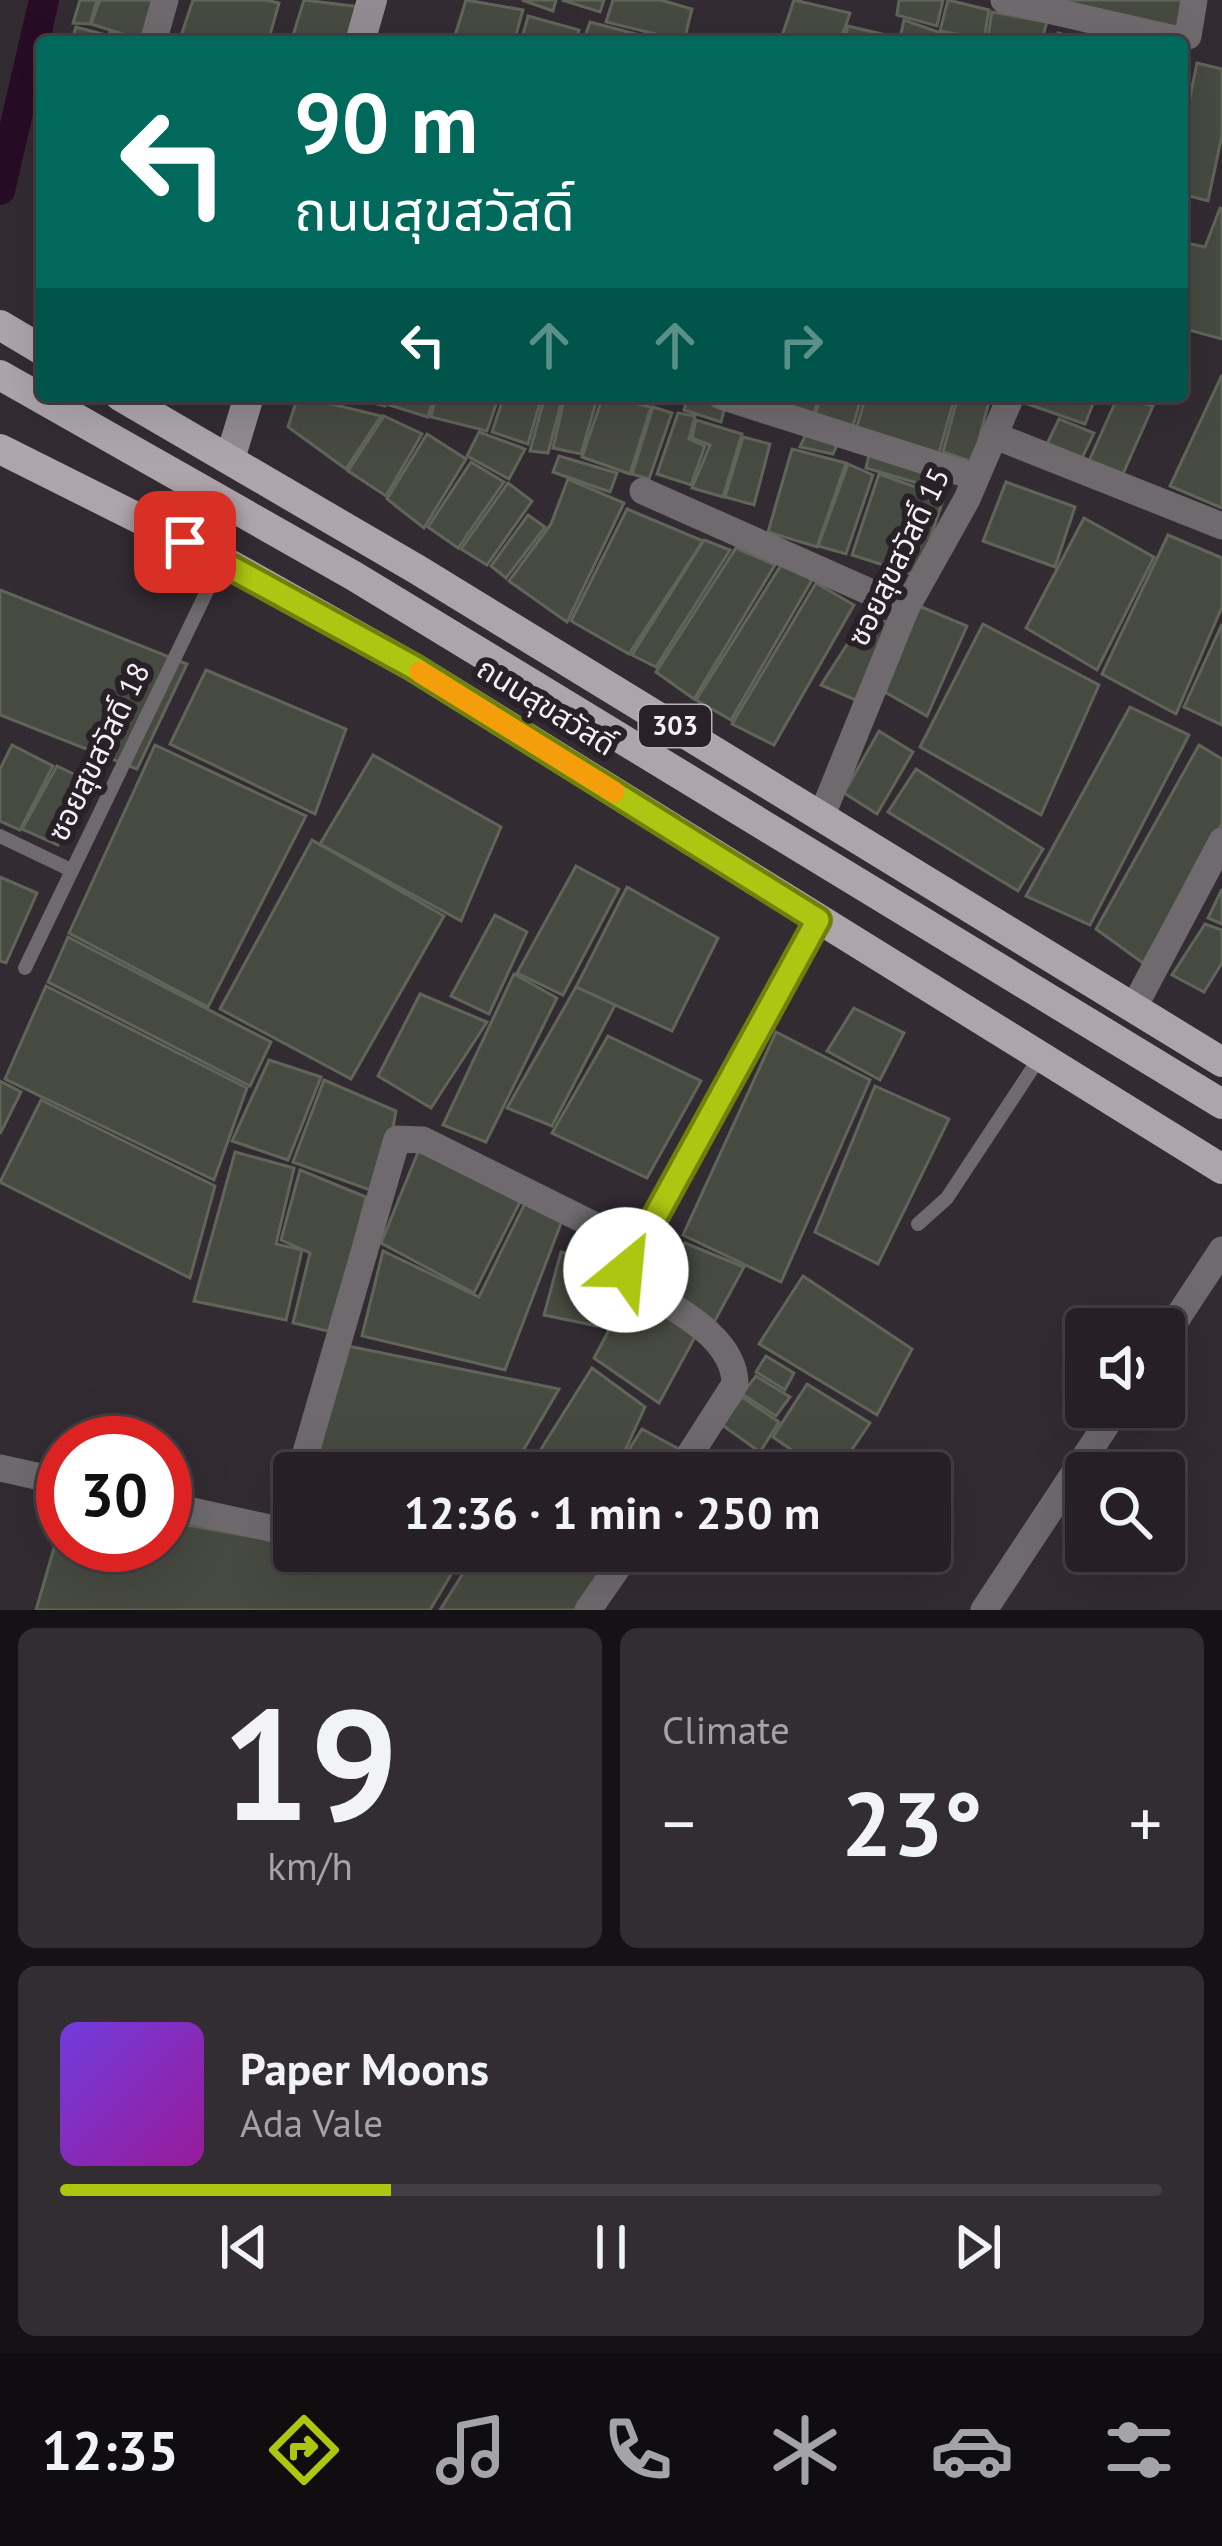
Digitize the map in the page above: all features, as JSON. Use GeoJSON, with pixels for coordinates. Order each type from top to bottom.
{"type":"FeatureCollection","features":[{"type":"Feature","properties":{"kind":"main road"},"geometry":{"type":"LineString","coordinates":[[0,325],[36,346]]}},
{"type":"Feature","properties":{"kind":"main road"},"geometry":{"type":"LineString","coordinates":[[0,375],[36,395]]}},
{"type":"Feature","properties":{"kind":"main road"},"geometry":{"type":"LineString","coordinates":[[48,402],[354,576],[1222,1104]]}},
{"type":"Feature","properties":{"kind":"main road","name":"ถนนสุขสวัสดิ์"},"geometry":{"type":"LineString","coordinates":[[131,402],[822,815],[1222,1062]]}},
{"type":"Feature","properties":{"kind":"main road","name":"ถนนสุขสวัสดิ์"},"geometry":{"type":"LineString","coordinates":[[0,449],[222,560],[413,667],[1222,1169]]}},
{"type":"Feature","properties":{"kind":"street"},"geometry":{"type":"LineString","coordinates":[[155,36],[165,0]]}},
{"type":"Feature","properties":{"kind":"street"},"geometry":{"type":"LineString","coordinates":[[362,36],[372,0]]}},
{"type":"Feature","properties":{"kind":"street"},"geometry":{"type":"LineString","coordinates":[[1004,0],[1162,36]]}},
{"type":"Feature","properties":{"kind":"street"},"geometry":{"type":"LineString","coordinates":[[1188,37],[1194,0]]}},
{"type":"Feature","properties":{"kind":"street"},"geometry":{"type":"LineString","coordinates":[[230,459],[246,402]]}},
{"type":"Feature","properties":{"kind":"street"},"geometry":{"type":"LineString","coordinates":[[740,402],[974,477]]}},
{"type":"Feature","properties":{"kind":"street","name":"ซอยสุขสวัสดิ์ 15"},"geometry":{"type":"LineString","coordinates":[[822,815],[906,608],[1008,402]]}},
{"type":"Feature","properties":{"kind":"street"},"geometry":{"type":"LineString","coordinates":[[993,435],[1222,526]]}},
{"type":"Feature","properties":{"kind":"street"},"geometry":{"type":"LineString","coordinates":[[643,491],[906,608]]}},
{"type":"Feature","properties":{"kind":"street"},"geometry":{"type":"LineString","coordinates":[[1133,1007],[1222,841]]}},
{"type":"Feature","properties":{"kind":"street"},"geometry":{"type":"LineString","coordinates":[[691,1452],[735,1384],[729,1350],[629,1279],[626,1270],[818,920]]}},
{"type":"Feature","properties":{"kind":"street"},"geometry":{"type":"LineString","coordinates":[[306,1452],[397,1139],[423,1140],[638,1246]]}},
{"type":"Feature","properties":{"kind":"street"},"geometry":{"type":"LineString","coordinates":[[1183,1308],[1222,1250]]}},
{"type":"Feature","properties":{"kind":"street"},"geometry":{"type":"LineString","coordinates":[[984,1610],[1104,1428]]}},
{"type":"Feature","properties":{"kind":"street"},"geometry":{"type":"LineString","coordinates":[[0,1468],[36,1476]]}},
{"type":"Feature","properties":{"kind":"street"},"geometry":{"type":"LineString","coordinates":[[192,1511],[273,1529]]}},
{"type":"Feature","properties":{"kind":"street"},"geometry":{"type":"LineString","coordinates":[[588,1610],[614,1572]]}},
{"type":"Feature","properties":{"kind":"lane","name":"ซอยสุขสวัสดิ์ 18"},"geometry":{"type":"LineString","coordinates":[[26,968],[222,560]]}},
{"type":"Feature","properties":{"kind":"lane"},"geometry":{"type":"LineString","coordinates":[[0,836],[71,870]]}},
{"type":"Feature","properties":{"kind":"lane"},"geometry":{"type":"LineString","coordinates":[[918,1224],[947,1198],[1040,1057]]}},
{"type":"Feature","properties":{"kind":"building"},"geometry":{"type":"Polygon","coordinates":[[[80,0],[97,0],[90,24],[73,23],[80,0]]]}},
{"type":"Feature","properties":{"kind":"building"},"geometry":{"type":"Polygon","coordinates":[[[100,0],[165,0],[150,36],[129,36],[91,24],[100,0]]]}},
{"type":"Feature","properties":{"kind":"building"},"geometry":{"type":"Polygon","coordinates":[[[193,0],[279,3],[270,36],[181,36],[193,0]]]}},
{"type":"Feature","properties":{"kind":"building"},"geometry":{"type":"Polygon","coordinates":[[[304,0],[361,7],[353,36],[293,36],[304,0]]]}},
{"type":"Feature","properties":{"kind":"building"},"geometry":{"type":"Polygon","coordinates":[[[466,0],[523,10],[516,36],[455,36],[466,0]]]}},
{"type":"Feature","properties":{"kind":"building"},"geometry":{"type":"Polygon","coordinates":[[[522,0],[556,0],[553,11],[522,0]]]}},
{"type":"Feature","properties":{"kind":"building"},"geometry":{"type":"Polygon","coordinates":[[[562,0],[604,0],[600,12],[562,0]]]}},
{"type":"Feature","properties":{"kind":"building"},"geometry":{"type":"Polygon","coordinates":[[[613,0],[661,0],[692,9],[685,36],[663,36],[606,22],[613,0]]]}},
{"type":"Feature","properties":{"kind":"building"},"geometry":{"type":"Polygon","coordinates":[[[794,0],[850,13],[842,36],[782,36],[794,0]]]}},
{"type":"Feature","properties":{"kind":"building"},"geometry":{"type":"Polygon","coordinates":[[[899,0],[943,0],[937,26],[897,15],[899,0]]]}},
{"type":"Feature","properties":{"kind":"building"},"geometry":{"type":"Polygon","coordinates":[[[948,0],[989,10],[985,36],[940,31],[948,0]]]}},
{"type":"Feature","properties":{"kind":"building"},"geometry":{"type":"Polygon","coordinates":[[[1049,0],[1184,0],[1180,29],[1049,0]]]}},
{"type":"Feature","properties":{"kind":"building"},"geometry":{"type":"Polygon","coordinates":[[[992,12],[1047,22],[1043,36],[988,36],[992,12]]]}},
{"type":"Feature","properties":{"kind":"building"},"geometry":{"type":"Polygon","coordinates":[[[528,16],[579,30],[578,36],[523,36],[528,16]]]}},
{"type":"Feature","properties":{"kind":"building"},"geometry":{"type":"Polygon","coordinates":[[[904,20],[944,34],[944,36],[900,36],[904,20]]]}},
{"type":"Feature","properties":{"kind":"building"},"geometry":{"type":"Polygon","coordinates":[[[590,22],[644,36],[585,36],[590,22]]]}},
{"type":"Feature","properties":{"kind":"building"},"geometry":{"type":"Polygon","coordinates":[[[848,26],[890,36],[846,36],[848,26]]]}},
{"type":"Feature","properties":{"kind":"building"},"geometry":{"type":"Polygon","coordinates":[[[76,27],[106,35],[106,36],[73,36],[76,27]]]}},
{"type":"Feature","properties":{"kind":"building"},"geometry":{"type":"Polygon","coordinates":[[[1197,63],[1222,69],[1222,135],[1208,201],[1188,196],[1188,107],[1197,63]]]}},
{"type":"Feature","properties":{"kind":"building"},"geometry":{"type":"Polygon","coordinates":[[[1220,208],[1222,339],[1188,330],[1188,243],[1205,247],[1220,208]]]}},
{"type":"Feature","properties":{"kind":"building"},"geometry":{"type":"Polygon","coordinates":[[[1222,375],[1222,508],[1170,486],[1222,375]]]}},
{"type":"Feature","properties":{"kind":"building"},"geometry":{"type":"Polygon","coordinates":[[[296,402],[323,402],[381,416],[346,469],[288,427],[296,402]]]}},
{"type":"Feature","properties":{"kind":"building"},"geometry":{"type":"Polygon","coordinates":[[[390,402],[432,402],[428,417],[390,402]]]}},
{"type":"Feature","properties":{"kind":"building"},"geometry":{"type":"Polygon","coordinates":[[[435,402],[497,402],[487,431],[431,417],[435,402]]]}},
{"type":"Feature","properties":{"kind":"building"},"geometry":{"type":"Polygon","coordinates":[[[502,402],[540,402],[528,444],[492,432],[502,402]]]}},
{"type":"Feature","properties":{"kind":"building"},"geometry":{"type":"Polygon","coordinates":[[[543,402],[561,402],[548,453],[530,451],[543,402]]]}},
{"type":"Feature","properties":{"kind":"building"},"geometry":{"type":"Polygon","coordinates":[[[564,402],[596,402],[581,454],[553,448],[564,402]]]}},
{"type":"Feature","properties":{"kind":"building"},"geometry":{"type":"Polygon","coordinates":[[[601,402],[651,407],[630,474],[582,457],[601,402]]]}},
{"type":"Feature","properties":{"kind":"building"},"geometry":{"type":"Polygon","coordinates":[[[686,402],[725,407],[721,422],[684,410],[686,402]]]}},
{"type":"Feature","properties":{"kind":"building"},"geometry":{"type":"Polygon","coordinates":[[[770,402],[818,402],[813,416],[770,402]]]}},
{"type":"Feature","properties":{"kind":"building"},"geometry":{"type":"Polygon","coordinates":[[[819,402],[860,402],[852,429],[814,419],[819,402]]]}},
{"type":"Feature","properties":{"kind":"building"},"geometry":{"type":"Polygon","coordinates":[[[864,402],[953,402],[939,453],[856,429],[864,402]]]}},
{"type":"Feature","properties":{"kind":"building"},"geometry":{"type":"Polygon","coordinates":[[[956,402],[989,402],[973,462],[943,452],[956,402]]]}},
{"type":"Feature","properties":{"kind":"building"},"geometry":{"type":"Polygon","coordinates":[[[1022,402],[1094,402],[1085,424],[1022,402]]]}},
{"type":"Feature","properties":{"kind":"building"},"geometry":{"type":"Polygon","coordinates":[[[1115,402],[1153,406],[1122,476],[1089,461],[1115,402]]]}},
{"type":"Feature","properties":{"kind":"building"},"geometry":{"type":"Polygon","coordinates":[[[653,407],[672,413],[649,479],[632,474],[653,407]]]}},
{"type":"Feature","properties":{"kind":"building"},"geometry":{"type":"Polygon","coordinates":[[[678,413],[695,416],[689,439],[705,446],[691,485],[657,474],[678,413]]]}},
{"type":"Feature","properties":{"kind":"building"},"geometry":{"type":"Polygon","coordinates":[[[384,416],[422,434],[386,496],[348,471],[384,416]]]}},
{"type":"Feature","properties":{"kind":"building"},"geometry":{"type":"Polygon","coordinates":[[[1059,419],[1094,433],[1081,460],[1046,446],[1059,419]]]}},
{"type":"Feature","properties":{"kind":"building"},"geometry":{"type":"Polygon","coordinates":[[[696,420],[742,434],[723,497],[692,488],[710,445],[692,438],[696,420]]]}},
{"type":"Feature","properties":{"kind":"building"},"geometry":{"type":"Polygon","coordinates":[[[479,432],[525,449],[509,479],[467,456],[479,432]]]}},
{"type":"Feature","properties":{"kind":"building"},"geometry":{"type":"Polygon","coordinates":[[[807,432],[839,441],[833,454],[800,447],[807,432]]]}},
{"type":"Feature","properties":{"kind":"building"},"geometry":{"type":"Polygon","coordinates":[[[427,434],[466,459],[424,528],[387,499],[427,434]]]}},
{"type":"Feature","properties":{"kind":"building"},"geometry":{"type":"Polygon","coordinates":[[[743,437],[770,444],[754,505],[725,497],[743,437]]]}},
{"type":"Feature","properties":{"kind":"building"},"geometry":{"type":"Polygon","coordinates":[[[792,449],[846,463],[817,547],[768,532],[792,449]]]}},
{"type":"Feature","properties":{"kind":"building"},"geometry":{"type":"Polygon","coordinates":[[[870,451],[939,472],[934,488],[866,468],[870,451]]]}},
{"type":"Feature","properties":{"kind":"building"},"geometry":{"type":"Polygon","coordinates":[[[559,456],[617,473],[610,492],[553,472],[559,456]]]}},
{"type":"Feature","properties":{"kind":"building"},"geometry":{"type":"Polygon","coordinates":[[[471,462],[504,482],[458,548],[428,527],[471,462]]]}},
{"type":"Feature","properties":{"kind":"building"},"geometry":{"type":"Polygon","coordinates":[[[848,464],[873,475],[846,554],[818,546],[848,464]]]}},
{"type":"Feature","properties":{"kind":"building"},"geometry":{"type":"Polygon","coordinates":[[[879,474],[944,497],[918,576],[852,555],[879,474]]]}},
{"type":"Feature","properties":{"kind":"building"},"geometry":{"type":"Polygon","coordinates":[[[568,479],[624,503],[567,622],[509,581],[551,524],[568,479]]]}},
{"type":"Feature","properties":{"kind":"building"},"geometry":{"type":"Polygon","coordinates":[[[1006,482],[1075,507],[1055,567],[983,541],[1006,482]]]}},
{"type":"Feature","properties":{"kind":"building"},"geometry":{"type":"Polygon","coordinates":[[[508,483],[532,501],[487,565],[461,549],[508,483]]]}},
{"type":"Feature","properties":{"kind":"building"},"geometry":{"type":"Polygon","coordinates":[[[627,509],[703,541],[629,654],[571,621],[627,509]]]}},
{"type":"Feature","properties":{"kind":"building"},"geometry":{"type":"Polygon","coordinates":[[[528,515],[545,527],[506,578],[491,566],[528,515]]]}},
{"type":"Feature","properties":{"kind":"building"},"geometry":{"type":"Polygon","coordinates":[[[1084,518],[1154,557],[1097,670],[1026,628],[1084,518]]]}},
{"type":"Feature","properties":{"kind":"building"},"geometry":{"type":"Polygon","coordinates":[[[1168,535],[1222,558],[1222,607],[1176,714],[1102,674],[1168,535]]]}},
{"type":"Feature","properties":{"kind":"building"},"geometry":{"type":"Polygon","coordinates":[[[704,540],[730,550],[656,667],[632,655],[704,540]]]}},
{"type":"Feature","properties":{"kind":"building"},"geometry":{"type":"Polygon","coordinates":[[[736,548],[775,565],[694,699],[656,672],[736,548]]]}},
{"type":"Feature","properties":{"kind":"building"},"geometry":{"type":"Polygon","coordinates":[[[783,562],[812,580],[731,720],[696,700],[783,562]]]}},
{"type":"Feature","properties":{"kind":"building"},"geometry":{"type":"Polygon","coordinates":[[[816,583],[854,605],[774,745],[732,724],[816,583]]]}},
{"type":"Feature","properties":{"kind":"building"},"geometry":{"type":"Polygon","coordinates":[[[0,590],[187,664],[137,769],[0,715],[0,590]]]}},
{"type":"Feature","properties":{"kind":"building"},"geometry":{"type":"Polygon","coordinates":[[[919,606],[967,626],[927,716],[885,692],[919,606]]]}},
{"type":"Feature","properties":{"kind":"building"},"geometry":{"type":"Polygon","coordinates":[[[866,615],[890,623],[858,701],[821,685],[866,615]]]}},
{"type":"Feature","properties":{"kind":"building"},"geometry":{"type":"Polygon","coordinates":[[[983,624],[1099,685],[1041,815],[920,747],[983,624]]]}},
{"type":"Feature","properties":{"kind":"building"},"geometry":{"type":"Polygon","coordinates":[[[1222,624],[1222,725],[1184,707],[1222,624]]]}},
{"type":"Feature","properties":{"kind":"building"},"geometry":{"type":"Polygon","coordinates":[[[206,670],[346,729],[315,814],[170,744],[206,670]]]}},
{"type":"Feature","properties":{"kind":"building"},"geometry":{"type":"Polygon","coordinates":[[[1130,707],[1189,735],[1090,925],[1026,896],[1130,707]]]}},
{"type":"Feature","properties":{"kind":"building"},"geometry":{"type":"Polygon","coordinates":[[[879,731],[913,752],[877,814],[844,793],[879,731]]]}},
{"type":"Feature","properties":{"kind":"building"},"geometry":{"type":"Polygon","coordinates":[[[12,745],[53,766],[20,830],[0,821],[0,769],[12,745]]]}},
{"type":"Feature","properties":{"kind":"building"},"geometry":{"type":"Polygon","coordinates":[[[155,745],[306,816],[208,1007],[69,933],[155,745]]]}},
{"type":"Feature","properties":{"kind":"building"},"geometry":{"type":"Polygon","coordinates":[[[1199,745],[1222,759],[1222,824],[1143,963],[1096,929],[1199,745]]]}},
{"type":"Feature","properties":{"kind":"building"},"geometry":{"type":"Polygon","coordinates":[[[373,755],[501,827],[461,921],[320,844],[373,755]]]}},
{"type":"Feature","properties":{"kind":"building"},"geometry":{"type":"Polygon","coordinates":[[[57,766],[90,782],[58,845],[22,829],[57,766]]]}},
{"type":"Feature","properties":{"kind":"building"},"geometry":{"type":"Polygon","coordinates":[[[916,769],[1043,849],[1018,891],[888,812],[916,769]]]}},
{"type":"Feature","properties":{"kind":"building"},"geometry":{"type":"Polygon","coordinates":[[[312,840],[444,916],[351,1079],[220,1009],[312,840]]]}},
{"type":"Feature","properties":{"kind":"building"},"geometry":{"type":"Polygon","coordinates":[[[576,866],[619,889],[563,995],[517,973],[576,866]]]}},
{"type":"Feature","properties":{"kind":"building"},"geometry":{"type":"Polygon","coordinates":[[[0,877],[37,893],[6,963],[0,961],[0,877]]]}},
{"type":"Feature","properties":{"kind":"building"},"geometry":{"type":"Polygon","coordinates":[[[627,887],[718,938],[672,1031],[576,987],[627,887]]]}},
{"type":"Feature","properties":{"kind":"building"},"geometry":{"type":"Polygon","coordinates":[[[1222,889],[1222,924],[1208,918],[1222,889]]]}},
{"type":"Feature","properties":{"kind":"building"},"geometry":{"type":"Polygon","coordinates":[[[495,915],[527,932],[489,1014],[451,996],[495,915]]]}},
{"type":"Feature","properties":{"kind":"building"},"geometry":{"type":"Polygon","coordinates":[[[1205,924],[1222,930],[1222,963],[1204,992],[1172,975],[1205,924]]]}},
{"type":"Feature","properties":{"kind":"building"},"geometry":{"type":"Polygon","coordinates":[[[68,937],[271,1042],[250,1086],[48,982],[68,937]]]}},
{"type":"Feature","properties":{"kind":"building"},"geometry":{"type":"Polygon","coordinates":[[[514,974],[557,998],[486,1142],[443,1125],[514,974]]]}},
{"type":"Feature","properties":{"kind":"building"},"geometry":{"type":"Polygon","coordinates":[[[46,986],[247,1088],[214,1180],[5,1079],[46,986]]]}},
{"type":"Feature","properties":{"kind":"building"},"geometry":{"type":"Polygon","coordinates":[[[576,987],[615,1005],[552,1126],[507,1108],[576,987]]]}},
{"type":"Feature","properties":{"kind":"building"},"geometry":{"type":"Polygon","coordinates":[[[420,994],[487,1022],[431,1108],[378,1076],[420,994]]]}},
{"type":"Feature","properties":{"kind":"building"},"geometry":{"type":"Polygon","coordinates":[[[854,1008],[904,1033],[880,1080],[827,1051],[854,1008]]]}},
{"type":"Feature","properties":{"kind":"building"},"geometry":{"type":"Polygon","coordinates":[[[776,1032],[870,1080],[781,1282],[683,1235],[776,1032]]]}},
{"type":"Feature","properties":{"kind":"building"},"geometry":{"type":"Polygon","coordinates":[[[608,1036],[701,1081],[647,1178],[552,1133],[608,1036]]]}},
{"type":"Feature","properties":{"kind":"building"},"geometry":{"type":"Polygon","coordinates":[[[269,1060],[321,1077],[288,1160],[232,1141],[269,1060]]]}},
{"type":"Feature","properties":{"kind":"building"},"geometry":{"type":"Polygon","coordinates":[[[324,1080],[396,1111],[381,1194],[293,1162],[324,1080]]]}},
{"type":"Feature","properties":{"kind":"building"},"geometry":{"type":"Polygon","coordinates":[[[0,1081],[21,1092],[0,1134],[0,1081]]]}},
{"type":"Feature","properties":{"kind":"building"},"geometry":{"type":"Polygon","coordinates":[[[875,1086],[949,1119],[878,1264],[815,1232],[875,1086]]]}},
{"type":"Feature","properties":{"kind":"building"},"geometry":{"type":"Polygon","coordinates":[[[41,1100],[215,1186],[190,1278],[0,1182],[41,1100]]]}},
{"type":"Feature","properties":{"kind":"building"},"geometry":{"type":"Polygon","coordinates":[[[423,1140],[522,1198],[474,1293],[381,1243],[423,1140]]]}},
{"type":"Feature","properties":{"kind":"building"},"geometry":{"type":"Polygon","coordinates":[[[235,1152],[294,1168],[276,1244],[302,1250],[286,1320],[194,1301],[235,1152]]]}},
{"type":"Feature","properties":{"kind":"building"},"geometry":{"type":"Polygon","coordinates":[[[300,1170],[366,1197],[332,1332],[293,1323],[310,1253],[281,1240],[300,1170]]]}},
{"type":"Feature","properties":{"kind":"building"},"geometry":{"type":"Polygon","coordinates":[[[527,1199],[563,1218],[505,1370],[362,1336],[383,1251],[479,1297],[527,1199]]]}},
{"type":"Feature","properties":{"kind":"building"},"geometry":{"type":"Polygon","coordinates":[[[685,1243],[744,1267],[713,1324],[658,1288],[685,1243]]]}},
{"type":"Feature","properties":{"kind":"building"},"geometry":{"type":"Polygon","coordinates":[[[561,1252],[615,1268],[597,1326],[544,1315],[561,1252]]]}},
{"type":"Feature","properties":{"kind":"building"},"geometry":{"type":"Polygon","coordinates":[[[803,1276],[912,1349],[877,1415],[759,1344],[803,1276]]]}},
{"type":"Feature","properties":{"kind":"building"},"geometry":{"type":"Polygon","coordinates":[[[630,1291],[695,1337],[659,1403],[594,1358],[630,1291]]]}},
{"type":"Feature","properties":{"kind":"building"},"geometry":{"type":"Polygon","coordinates":[[[338,1344],[559,1389],[522,1452],[314,1452],[338,1344]]]}},
{"type":"Feature","properties":{"kind":"building"},"geometry":{"type":"Polygon","coordinates":[[[766,1356],[794,1373],[785,1390],[756,1372],[766,1356]]]}},
{"type":"Feature","properties":{"kind":"building"},"geometry":{"type":"Polygon","coordinates":[[[592,1368],[645,1407],[624,1452],[539,1452],[592,1368]]]}},
{"type":"Feature","properties":{"kind":"building"},"geometry":{"type":"Polygon","coordinates":[[[756,1376],[790,1397],[776,1416],[742,1394],[756,1376]]]}},
{"type":"Feature","properties":{"kind":"building"},"geometry":{"type":"Polygon","coordinates":[[[807,1384],[870,1423],[850,1452],[795,1452],[773,1437],[807,1384]]]}},
{"type":"Feature","properties":{"kind":"building"},"geometry":{"type":"Polygon","coordinates":[[[742,1397],[779,1422],[760,1452],[722,1425],[742,1397]]]}},
{"type":"Feature","properties":{"kind":"building"},"geometry":{"type":"Polygon","coordinates":[[[642,1429],[681,1450],[680,1452],[627,1452],[642,1429]]]}},
{"type":"Feature","properties":{"kind":"building"},"geometry":{"type":"Polygon","coordinates":[[[192,1526],[273,1540],[273,1572],[453,1572],[430,1610],[36,1610],[47,1572],[192,1572],[192,1526]]]}},
{"type":"Feature","properties":{"kind":"building"},"geometry":{"type":"Polygon","coordinates":[[[464,1572],[601,1572],[577,1610],[440,1610],[464,1572]]]}},
{"type":"Feature","properties":{"kind":"waterway"},"geometry":{"type":"LineString","coordinates":[[0,190],[44,0]]}},
{"type":"Feature","properties":{"kind":"slow traffic"},"geometry":{"type":"LineString","coordinates":[[420,672],[614,792]]}},
{"type":"Feature","properties":{"kind":"route"},"geometry":{"type":"LineString","coordinates":[[185,542],[413,667],[818,920],[626,1270]]}}]}
